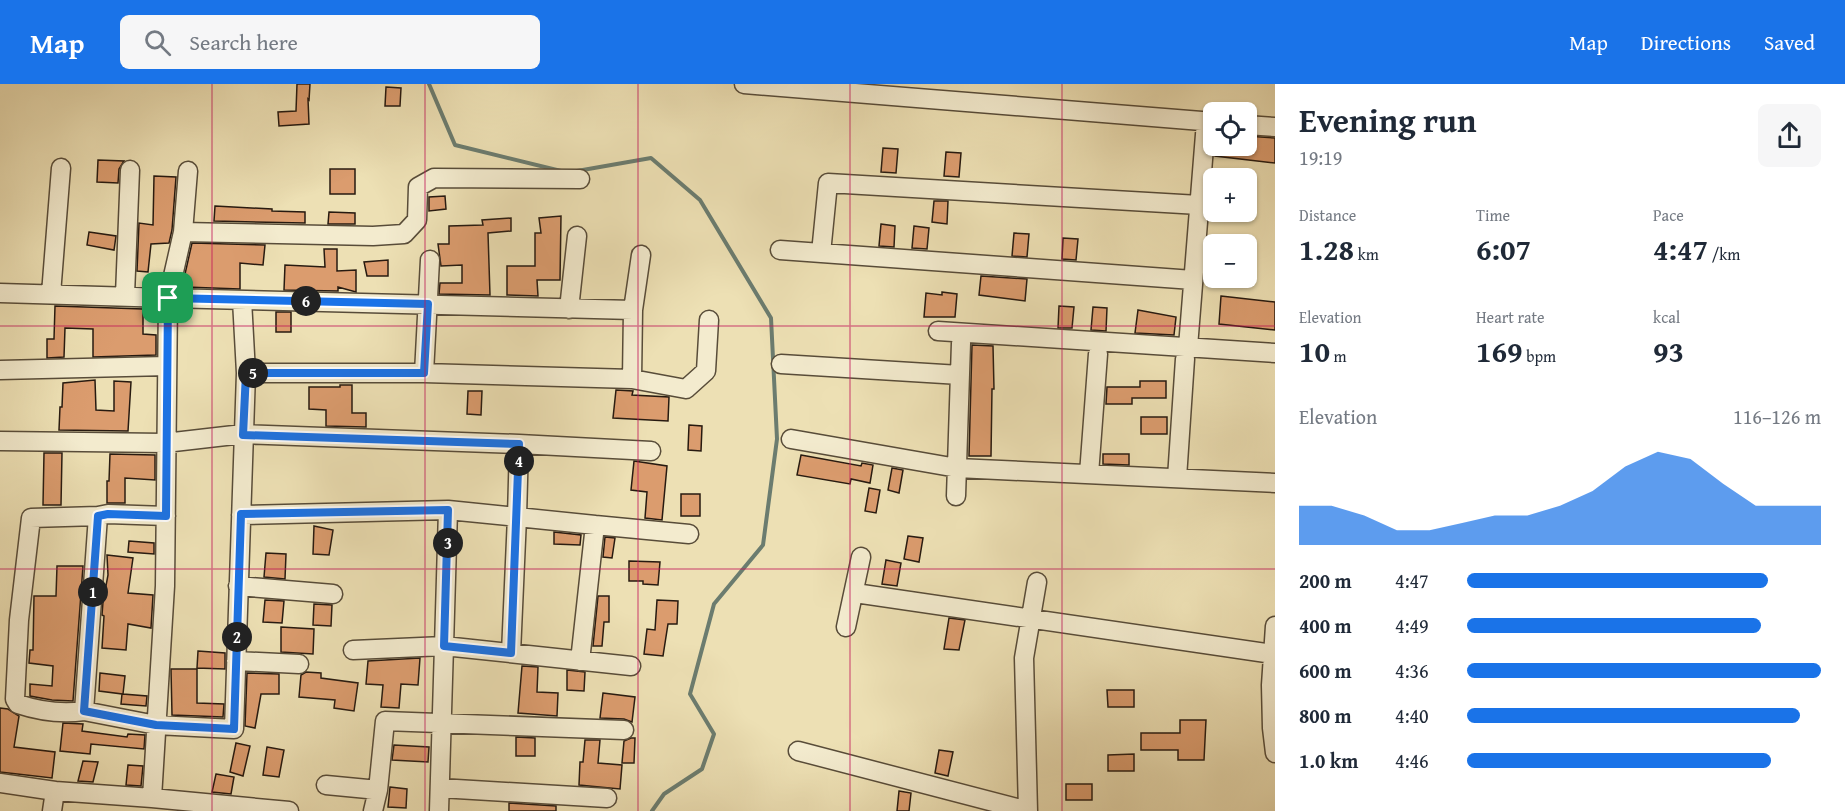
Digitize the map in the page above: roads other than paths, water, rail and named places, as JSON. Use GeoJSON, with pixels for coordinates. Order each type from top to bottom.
{"type":"FeatureCollection","features":[{"type":"Feature","properties":{"kind":"street"},"geometry":{"type":"LineString","coordinates":[[744,84],[1203,121]]}},
{"type":"Feature","properties":{"kind":"street"},"geometry":{"type":"LineString","coordinates":[[1257,126],[1275,128]]}},
{"type":"Feature","properties":{"kind":"street"},"geometry":{"type":"LineString","coordinates":[[1177,478],[1199,205],[1205,156]]}},
{"type":"Feature","properties":{"kind":"street"},"geometry":{"type":"LineString","coordinates":[[51,294],[61,168]]}},
{"type":"Feature","properties":{"kind":"street"},"geometry":{"type":"LineString","coordinates":[[125,295],[130,170]]}},
{"type":"Feature","properties":{"kind":"street"},"geometry":{"type":"LineString","coordinates":[[152,798],[165,586],[168,298],[183,232],[188,171]]}},
{"type":"Feature","properties":{"kind":"street"},"geometry":{"type":"LineString","coordinates":[[183,232],[362,236],[404,234],[417,220],[418,187],[434,178],[580,178]]}},
{"type":"Feature","properties":{"kind":"street"},"geometry":{"type":"LineString","coordinates":[[821,253],[828,183],[1199,205]]}},
{"type":"Feature","properties":{"kind":"street"},"geometry":{"type":"LineString","coordinates":[[568,309],[577,236]]}},
{"type":"Feature","properties":{"kind":"street"},"geometry":{"type":"LineString","coordinates":[[780,250],[1193,280]]}},
{"type":"Feature","properties":{"kind":"street"},"geometry":{"type":"LineString","coordinates":[[632,379],[633,310],[641,255]]}},
{"type":"Feature","properties":{"kind":"street"},"geometry":{"type":"LineString","coordinates":[[424,373],[430,260]]}},
{"type":"Feature","properties":{"kind":"street"},"geometry":{"type":"LineString","coordinates":[[0,293],[633,310]]}},
{"type":"Feature","properties":{"kind":"street"},"geometry":{"type":"LineString","coordinates":[[166,516],[108,514],[31,518],[19,620],[15,699],[18,704],[42,710],[72,713],[84,711],[156,725],[234,729],[246,373],[242,300]]}},
{"type":"Feature","properties":{"kind":"street"},"geometry":{"type":"LineString","coordinates":[[246,373],[424,373],[632,379],[686,389],[706,371],[709,320]]}},
{"type":"Feature","properties":{"kind":"street"},"geometry":{"type":"LineString","coordinates":[[938,331],[1186,353],[1275,353]]}},
{"type":"Feature","properties":{"kind":"street"},"geometry":{"type":"LineString","coordinates":[[956,496],[961,344]]}},
{"type":"Feature","properties":{"kind":"street"},"geometry":{"type":"LineString","coordinates":[[1089,474],[1098,354]]}},
{"type":"Feature","properties":{"kind":"street"},"geometry":{"type":"LineString","coordinates":[[781,364],[960,375]]}},
{"type":"Feature","properties":{"kind":"street"},"geometry":{"type":"LineString","coordinates":[[0,370],[167,366]]}},
{"type":"Feature","properties":{"kind":"street"},"geometry":{"type":"LineString","coordinates":[[0,441],[165,443],[243,435],[519,444],[651,451]]}},
{"type":"Feature","properties":{"kind":"street"},"geometry":{"type":"LineString","coordinates":[[791,439],[957,468],[1275,483]]}},
{"type":"Feature","properties":{"kind":"street"},"geometry":{"type":"LineString","coordinates":[[511,653],[519,444]]}},
{"type":"Feature","properties":{"kind":"street"},"geometry":{"type":"LineString","coordinates":[[241,514],[448,510],[689,534]]}},
{"type":"Feature","properties":{"kind":"street"},"geometry":{"type":"LineString","coordinates":[[439,811],[448,510]]}},
{"type":"Feature","properties":{"kind":"street"},"geometry":{"type":"LineString","coordinates":[[84,711],[98,516]]}},
{"type":"Feature","properties":{"kind":"street"},"geometry":{"type":"LineString","coordinates":[[580,661],[595,525]]}},
{"type":"Feature","properties":{"kind":"street"},"geometry":{"type":"LineString","coordinates":[[846,627],[861,556]]}},
{"type":"Feature","properties":{"kind":"street"},"geometry":{"type":"LineString","coordinates":[[798,751],[1028,811],[1024,658],[1037,582]]}},
{"type":"Feature","properties":{"kind":"street"},"geometry":{"type":"LineString","coordinates":[[238,586],[333,594]]}},
{"type":"Feature","properties":{"kind":"street"},"geometry":{"type":"LineString","coordinates":[[855,593],[1273,654]]}},
{"type":"Feature","properties":{"kind":"street"},"geometry":{"type":"LineString","coordinates":[[1275,626],[1272,728],[1275,750]]}},
{"type":"Feature","properties":{"kind":"street"},"geometry":{"type":"LineString","coordinates":[[353,651],[444,646],[632,666]]}},
{"type":"Feature","properties":{"kind":"street"},"geometry":{"type":"LineString","coordinates":[[236,661],[299,664]]}},
{"type":"Feature","properties":{"kind":"street"},"geometry":{"type":"LineString","coordinates":[[373,811],[378,790],[385,721],[624,730]]}},
{"type":"Feature","properties":{"kind":"street"},"geometry":{"type":"LineString","coordinates":[[0,783],[289,811]]}},
{"type":"Feature","properties":{"kind":"street"},"geometry":{"type":"LineString","coordinates":[[326,785],[378,790]]}},
{"type":"Feature","properties":{"kind":"street"},"geometry":{"type":"LineString","coordinates":[[440,789],[607,798]]}},
{"type":"Feature","properties":{"kind":"street"},"geometry":{"type":"LineString","coordinates":[[52,811],[55,790]]}},
{"type":"Feature","properties":{"kind":"waterway"},"geometry":{"type":"LineString","coordinates":[[429,84],[455,145],[561,171]]}},
{"type":"Feature","properties":{"kind":"waterway"},"geometry":{"type":"LineString","coordinates":[[577,171],[651,158],[700,200],[771,318],[777,439],[763,545],[714,604],[690,694],[714,734],[702,769],[664,794],[652,811]]}}]}
